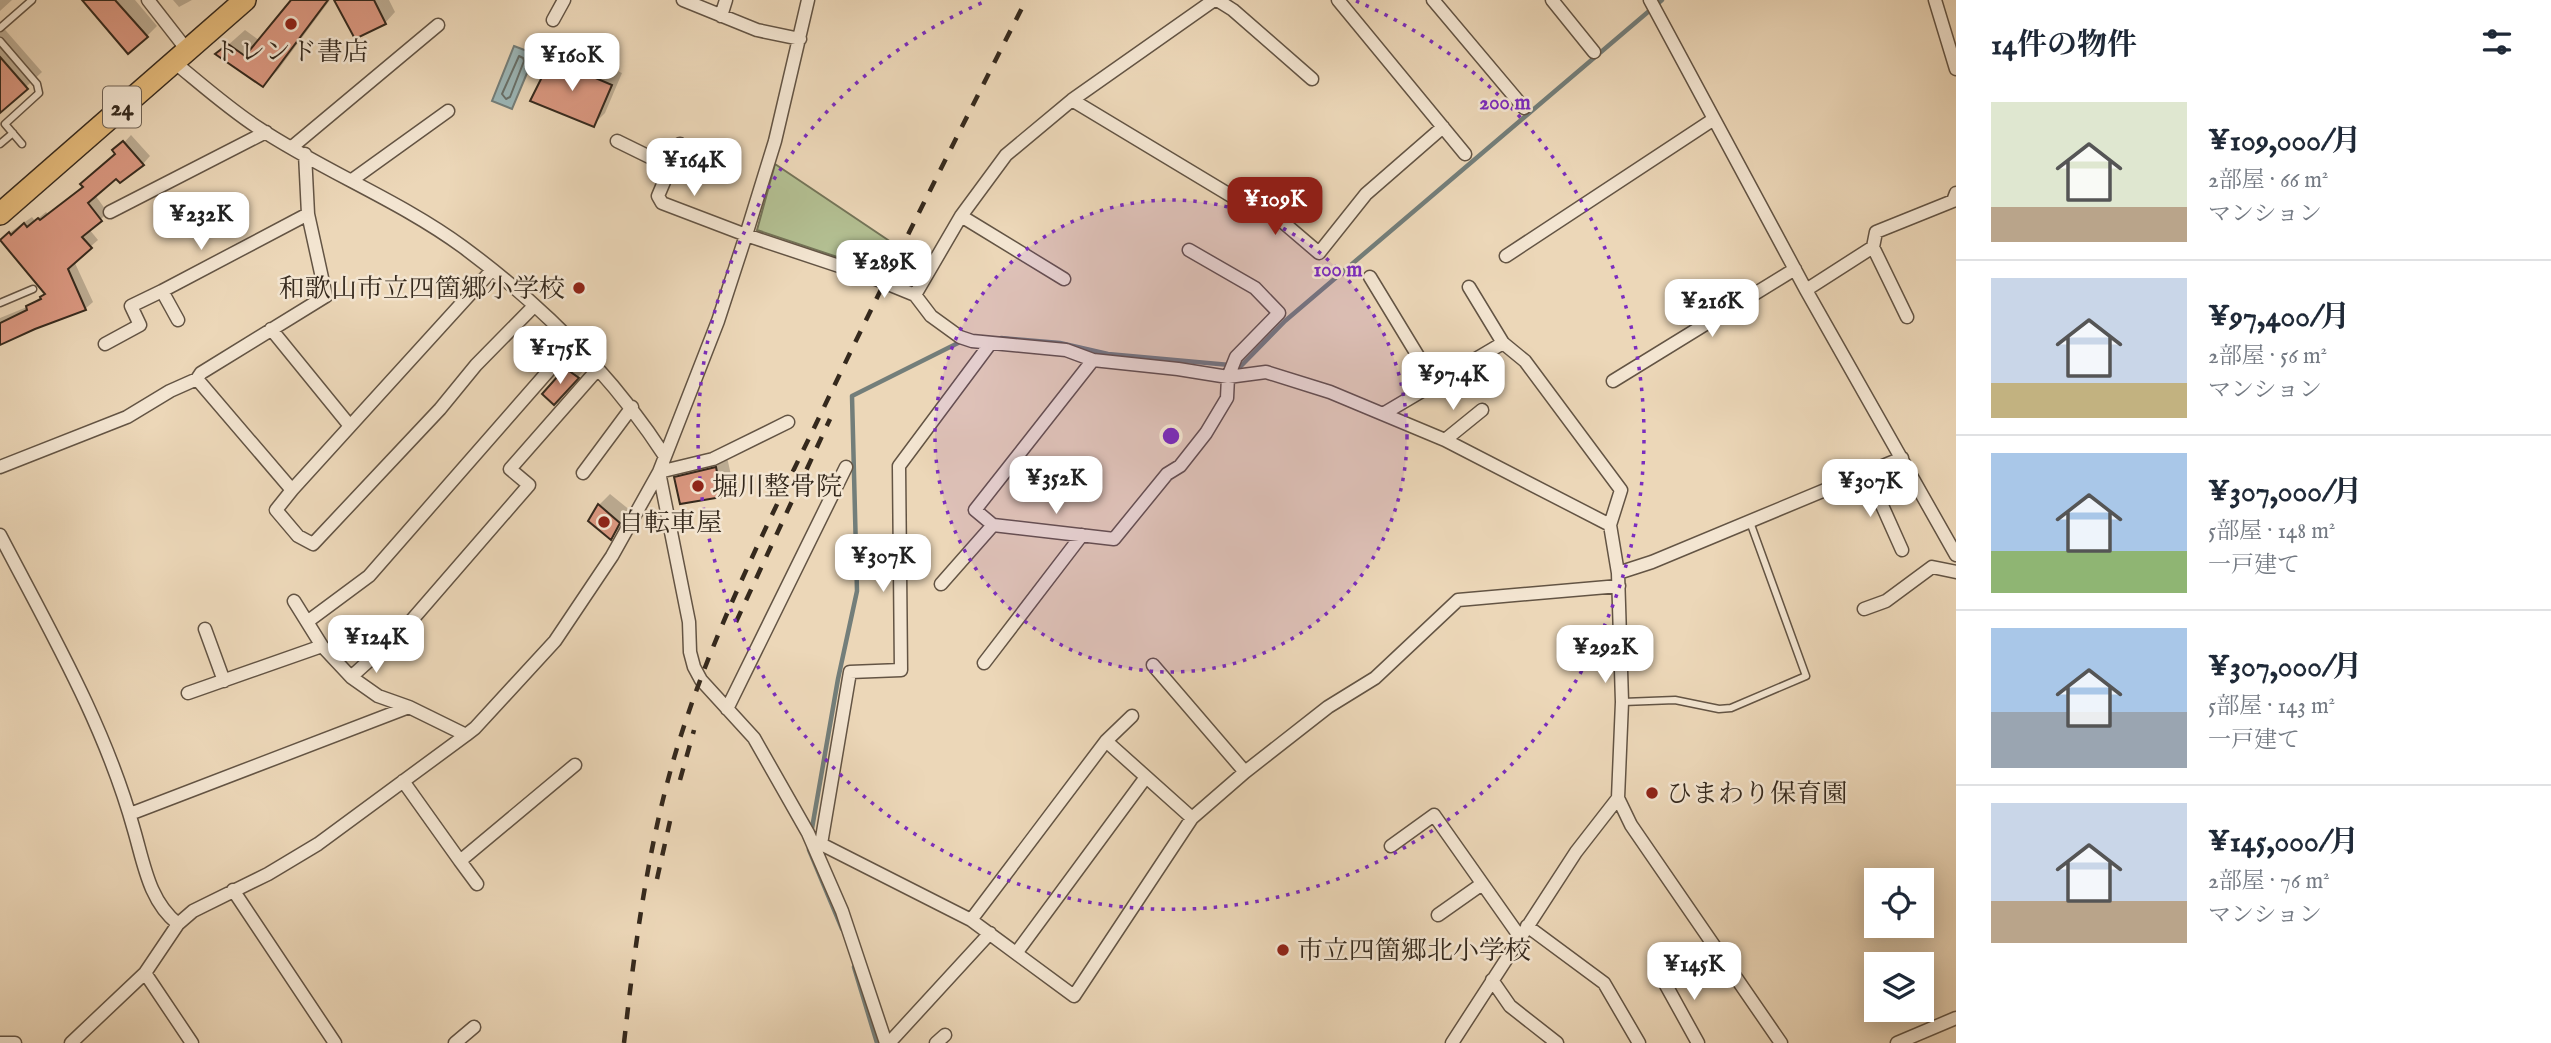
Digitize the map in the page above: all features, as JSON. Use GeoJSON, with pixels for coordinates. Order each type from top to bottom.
{"type":"FeatureCollection","features":[{"type":"Feature","properties":{"kind":"highway","name":"24"},"geometry":{"type":"LineString","coordinates":[[0,214],[245,0]]}},
{"type":"Feature","properties":{"kind":"street"},"geometry":{"type":"LineString","coordinates":[[148,0],[181,56],[266,132],[462,246],[534,306],[632,407],[664,455]]}},
{"type":"Feature","properties":{"kind":"street"},"geometry":{"type":"LineString","coordinates":[[554,20],[564,0]]}},
{"type":"Feature","properties":{"kind":"street"},"geometry":{"type":"LineString","coordinates":[[683,0],[715,9],[757,30],[800,39]]}},
{"type":"Feature","properties":{"kind":"street"},"geometry":{"type":"LineString","coordinates":[[715,9],[726,0]]}},
{"type":"Feature","properties":{"kind":"street"},"geometry":{"type":"LineString","coordinates":[[79,1040],[145,973],[178,924],[192,911],[268,874],[318,844],[466,735],[555,641],[612,556],[659,472],[718,321],[746,235],[775,141],[808,0]]}},
{"type":"Feature","properties":{"kind":"street"},"geometry":{"type":"LineString","coordinates":[[915,295],[961,216],[1006,155],[1072,100],[1216,0],[1233,10],[1312,79]]}},
{"type":"Feature","properties":{"kind":"street"},"geometry":{"type":"LineString","coordinates":[[1338,0],[1465,154]]}},
{"type":"Feature","properties":{"kind":"street"},"geometry":{"type":"LineString","coordinates":[[1433,0],[1524,108]]}},
{"type":"Feature","properties":{"kind":"street"},"geometry":{"type":"LineString","coordinates":[[1552,0],[1594,52]]}},
{"type":"Feature","properties":{"kind":"street"},"geometry":{"type":"LineString","coordinates":[[1935,0],[1956,69]]}},
{"type":"Feature","properties":{"kind":"street"},"geometry":{"type":"LineString","coordinates":[[1653,5],[1806,290],[1956,555]]}},
{"type":"Feature","properties":{"kind":"street"},"geometry":{"type":"LineString","coordinates":[[292,147],[438,26]]}},
{"type":"Feature","properties":{"kind":"street"},"geometry":{"type":"LineString","coordinates":[[1072,100],[1248,206],[1271,212],[1319,253],[1366,194],[1443,127]]}},
{"type":"Feature","properties":{"kind":"street"},"geometry":{"type":"LineString","coordinates":[[352,180],[448,111]]}},
{"type":"Feature","properties":{"kind":"street"},"geometry":{"type":"LineString","coordinates":[[1506,256],[1714,119]]}},
{"type":"Feature","properties":{"kind":"street"},"geometry":{"type":"LineString","coordinates":[[110,212],[266,132]]}},
{"type":"Feature","properties":{"kind":"street"},"geometry":{"type":"LineString","coordinates":[[617,141],[670,167]]}},
{"type":"Feature","properties":{"kind":"street"},"geometry":{"type":"LineString","coordinates":[[680,144],[658,196],[662,203],[915,295],[919,304],[931,316],[966,339],[990,344],[1066,350],[1093,359],[1178,369],[1266,372],[1330,392],[1445,440],[1610,525]]}},
{"type":"Feature","properties":{"kind":"street"},"geometry":{"type":"LineString","coordinates":[[0,467],[127,418],[170,391],[197,379],[201,373],[326,296],[308,214],[305,154]]}},
{"type":"Feature","properties":{"kind":"street"},"geometry":{"type":"LineString","coordinates":[[1907,317],[1873,247],[1876,232],[1955,201]]}},
{"type":"Feature","properties":{"kind":"street"},"geometry":{"type":"LineString","coordinates":[[105,344],[141,326],[131,306],[308,214]]}},
{"type":"Feature","properties":{"kind":"street"},"geometry":{"type":"LineString","coordinates":[[961,216],[1064,279]]}},
{"type":"Feature","properties":{"kind":"street"},"geometry":{"type":"LineString","coordinates":[[1806,290],[1873,247]]}},
{"type":"Feature","properties":{"kind":"street"},"geometry":{"type":"LineString","coordinates":[[1093,359],[975,510],[993,525],[1114,539],[1167,474],[1180,466],[1206,433],[1227,398],[1231,369],[1236,357],[1279,313],[1255,288],[1189,250]]}},
{"type":"Feature","properties":{"kind":"street"},"geometry":{"type":"LineString","coordinates":[[1613,381],[1795,269]]}},
{"type":"Feature","properties":{"kind":"street"},"geometry":{"type":"LineString","coordinates":[[492,270],[276,510],[298,536],[313,544],[534,306]]}},
{"type":"Feature","properties":{"kind":"street"},"geometry":{"type":"LineString","coordinates":[[1370,277],[1435,384]]}},
{"type":"Feature","properties":{"kind":"street"},"geometry":{"type":"LineString","coordinates":[[1469,287],[1503,343],[1525,361],[1622,490],[1610,525],[1619,579],[1622,702],[1618,798],[1631,825],[1781,1043]]}},
{"type":"Feature","properties":{"kind":"street"},"geometry":{"type":"LineString","coordinates":[[162,291],[178,320]]}},
{"type":"Feature","properties":{"kind":"street"},"geometry":{"type":"LineString","coordinates":[[271,329],[350,426]]}},
{"type":"Feature","properties":{"kind":"street"},"geometry":{"type":"LineString","coordinates":[[1383,414],[1503,343]]}},
{"type":"Feature","properties":{"kind":"street"},"geometry":{"type":"LineString","coordinates":[[307,622],[369,576],[572,344]]}},
{"type":"Feature","properties":{"kind":"street"},"geometry":{"type":"LineString","coordinates":[[818,845],[850,672],[901,670],[899,466],[990,344]]}},
{"type":"Feature","properties":{"kind":"street"},"geometry":{"type":"LineString","coordinates":[[351,677],[405,628],[529,485],[510,469],[597,370]]}},
{"type":"Feature","properties":{"kind":"street"},"geometry":{"type":"LineString","coordinates":[[197,379],[292,490]]}},
{"type":"Feature","properties":{"kind":"street"},"geometry":{"type":"LineString","coordinates":[[583,473],[632,407]]}},
{"type":"Feature","properties":{"kind":"street"},"geometry":{"type":"LineString","coordinates":[[1445,440],[1482,410]]}},
{"type":"Feature","properties":{"kind":"street"},"geometry":{"type":"LineString","coordinates":[[659,472],[713,459],[788,422]]}},
{"type":"Feature","properties":{"kind":"street"},"geometry":{"type":"LineString","coordinates":[[818,845],[971,920],[1074,996],[1192,818],[1245,772],[1328,707],[1375,678],[1458,600],[1619,579],[1652,562],[1902,458]]}},
{"type":"Feature","properties":{"kind":"street"},"geometry":{"type":"LineString","coordinates":[[727,709],[846,467]]}},
{"type":"Feature","properties":{"kind":"street"},"geometry":{"type":"LineString","coordinates":[[659,472],[689,622],[690,652],[701,680],[754,738],[808,833],[818,845],[888,1043],[990,933]]}},
{"type":"Feature","properties":{"kind":"street"},"geometry":{"type":"LineString","coordinates":[[1868,474],[1902,551]]}},
{"type":"Feature","properties":{"kind":"street"},"geometry":{"type":"LineString","coordinates":[[941,584],[993,525]]}},
{"type":"Feature","properties":{"kind":"street"},"geometry":{"type":"LineString","coordinates":[[0,535],[4,551],[89,704],[130,814],[152,893],[167,915],[178,924]]}},
{"type":"Feature","properties":{"kind":"street"},"geometry":{"type":"LineString","coordinates":[[984,663],[1082,535]]}},
{"type":"Feature","properties":{"kind":"street"},"geometry":{"type":"LineString","coordinates":[[1864,609],[1886,601],[1933,567],[1956,572]]}},
{"type":"Feature","properties":{"kind":"street"},"geometry":{"type":"LineString","coordinates":[[294,601],[322,646],[351,677],[378,696],[409,707],[466,735]]}},
{"type":"Feature","properties":{"kind":"street"},"geometry":{"type":"LineString","coordinates":[[205,629],[224,681]]}},
{"type":"Feature","properties":{"kind":"street"},"geometry":{"type":"LineString","coordinates":[[188,694],[322,646]]}},
{"type":"Feature","properties":{"kind":"street"},"geometry":{"type":"LineString","coordinates":[[1153,665],[1245,772]]}},
{"type":"Feature","properties":{"kind":"street"},"geometry":{"type":"LineString","coordinates":[[130,814],[409,707]]}},
{"type":"Feature","properties":{"kind":"street"},"geometry":{"type":"LineString","coordinates":[[971,920],[1106,741],[1132,716]]}},
{"type":"Feature","properties":{"kind":"street"},"geometry":{"type":"LineString","coordinates":[[1106,741],[1192,818]]}},
{"type":"Feature","properties":{"kind":"street"},"geometry":{"type":"LineString","coordinates":[[460,861],[575,765]]}},
{"type":"Feature","properties":{"kind":"street"},"geometry":{"type":"LineString","coordinates":[[1017,953],[1146,777]]}},
{"type":"Feature","properties":{"kind":"street"},"geometry":{"type":"LineString","coordinates":[[403,781],[477,884]]}},
{"type":"Feature","properties":{"kind":"street"},"geometry":{"type":"LineString","coordinates":[[1452,1043],[1576,852],[1618,798]]}},
{"type":"Feature","properties":{"kind":"street"},"geometry":{"type":"LineString","coordinates":[[1391,846],[1434,815],[1482,884],[1523,931],[1604,984],[1639,1043]]}},
{"type":"Feature","properties":{"kind":"street"},"geometry":{"type":"LineString","coordinates":[[1438,915],[1482,884]]}},
{"type":"Feature","properties":{"kind":"street"},"geometry":{"type":"LineString","coordinates":[[233,890],[335,1043]]}},
{"type":"Feature","properties":{"kind":"street"},"geometry":{"type":"LineString","coordinates":[[145,973],[192,1043]]}},
{"type":"Feature","properties":{"kind":"street"},"geometry":{"type":"LineString","coordinates":[[1661,976],[1698,1043]]}},
{"type":"Feature","properties":{"kind":"street"},"geometry":{"type":"LineString","coordinates":[[1492,980],[1510,1006],[1557,1043]]}},
{"type":"Feature","properties":{"kind":"street"},"geometry":{"type":"LineString","coordinates":[[1897,1043],[1956,1018]]}},
{"type":"Feature","properties":{"kind":"street"},"geometry":{"type":"LineString","coordinates":[[455,1043],[474,1027]]}},
{"type":"Feature","properties":{"kind":"street"},"geometry":{"type":"LineString","coordinates":[[0,1043],[15,1043]]}},
{"type":"Feature","properties":{"kind":"lane"},"geometry":{"type":"LineString","coordinates":[[0,28],[32,0]]}},
{"type":"Feature","properties":{"kind":"lane"},"geometry":{"type":"LineString","coordinates":[[0,41],[37,84],[39,93],[5,124],[22,144]]}},
{"type":"Feature","properties":{"kind":"lane"},"geometry":{"type":"LineString","coordinates":[[0,144],[13,133]]}},
{"type":"Feature","properties":{"kind":"lane"},"geometry":{"type":"LineString","coordinates":[[0,303],[33,289]]}},
{"type":"Feature","properties":{"kind":"lane"},"geometry":{"type":"LineString","coordinates":[[1622,702],[1675,700],[1719,709],[1731,708],[1806,676],[1750,522]]}},
{"type":"Feature","properties":{"kind":"green space"},"geometry":{"type":"Polygon","coordinates":[[[775,164],[891,242],[876,270],[757,230],[775,164]]]}},
{"type":"Feature","properties":{"kind":"water"},"geometry":{"type":"Polygon","coordinates":[[[514,46],[535,54],[512,109],[492,101],[514,46]]]}},
{"type":"Feature","properties":{"kind":"building"},"geometry":{"type":"Polygon","coordinates":[[[82,0],[115,0],[148,37],[128,54],[82,0]]]}},
{"type":"Feature","properties":{"kind":"building","name":"トレンド書店"},"geometry":{"type":"Polygon","coordinates":[[[291,0],[328,0],[263,87],[215,54],[228,44],[245,56],[291,0]]]}},
{"type":"Feature","properties":{"kind":"building"},"geometry":{"type":"Polygon","coordinates":[[[334,0],[374,0],[386,24],[355,39],[334,0]]]}},
{"type":"Feature","properties":{"kind":"building"},"geometry":{"type":"Polygon","coordinates":[[[0,57],[28,89],[0,113],[0,57]]]}},
{"type":"Feature","properties":{"kind":"building"},"geometry":{"type":"Polygon","coordinates":[[[551,59],[612,85],[594,127],[530,101],[551,59]]]}},
{"type":"Feature","properties":{"kind":"building"},"geometry":{"type":"Polygon","coordinates":[[[123,141],[144,165],[120,183],[116,179],[88,203],[102,221],[82,237],[92,248],[68,269],[86,310],[0,345],[0,323],[27,310],[26,306],[45,294],[0,240],[9,232],[11,235],[24,223],[27,227],[38,218],[40,220],[83,187],[80,184],[115,154],[112,150],[123,141]]]}},
{"type":"Feature","properties":{"kind":"building"},"geometry":{"type":"Polygon","coordinates":[[[565,368],[579,378],[554,405],[542,394],[565,368]]]}},
{"type":"Feature","properties":{"kind":"building","name":"堀川整骨院"},"geometry":{"type":"Polygon","coordinates":[[[716,467],[722,497],[680,504],[674,477],[716,467]]]}},
{"type":"Feature","properties":{"kind":"building","name":"自転車屋"},"geometry":{"type":"Polygon","coordinates":[[[598,504],[620,523],[611,540],[588,521],[598,504]]]}},
{"type":"Feature","properties":{"kind":"waterway"},"geometry":{"type":"LineString","coordinates":[[1001,338],[1060,343],[1108,354],[1241,366],[1285,321],[1662,0]]}},
{"type":"Feature","properties":{"kind":"waterway"},"geometry":{"type":"LineString","coordinates":[[811,834],[838,679],[857,591],[852,396],[962,341]]}},
{"type":"Feature","properties":{"kind":"waterway"},"geometry":{"type":"LineString","coordinates":[[809,846],[842,929]]}},
{"type":"Feature","properties":{"kind":"waterway"},"geometry":{"type":"LineString","coordinates":[[854,967],[877,1043]]}},
{"type":"Feature","properties":{"kind":"railway"},"geometry":{"type":"LineString","coordinates":[[624,1043],[650,857],[677,748],[706,666],[777,505],[1026,0]]}},
{"type":"Feature","properties":{"kind":"railway"},"geometry":{"type":"LineString","coordinates":[[736,622],[830,419]]}},
{"type":"Feature","properties":{"kind":"railway"},"geometry":{"type":"LineString","coordinates":[[680,780],[694,730]]}},
{"type":"Feature","properties":{"kind":"railway"},"geometry":{"type":"LineString","coordinates":[[657,879],[670,821]]}},
{"type":"Feature","properties":{"kind":"place","name":"トレンド書店"},"geometry":{"type":"Point","coordinates":[291,24]}},
{"type":"Feature","properties":{"kind":"place","name":"和歌山市立四箇郷小学校"},"geometry":{"type":"Point","coordinates":[579,288]}},
{"type":"Feature","properties":{"kind":"place","name":"堀川整骨院"},"geometry":{"type":"Point","coordinates":[698,486]}},
{"type":"Feature","properties":{"kind":"place","name":"自転車屋"},"geometry":{"type":"Point","coordinates":[604,522]}},
{"type":"Feature","properties":{"kind":"place","name":"ひまわり保育園"},"geometry":{"type":"Point","coordinates":[1652,793]}},
{"type":"Feature","properties":{"kind":"place","name":"市立四箇郷北小学校"},"geometry":{"type":"Point","coordinates":[1283,950]}}]}
